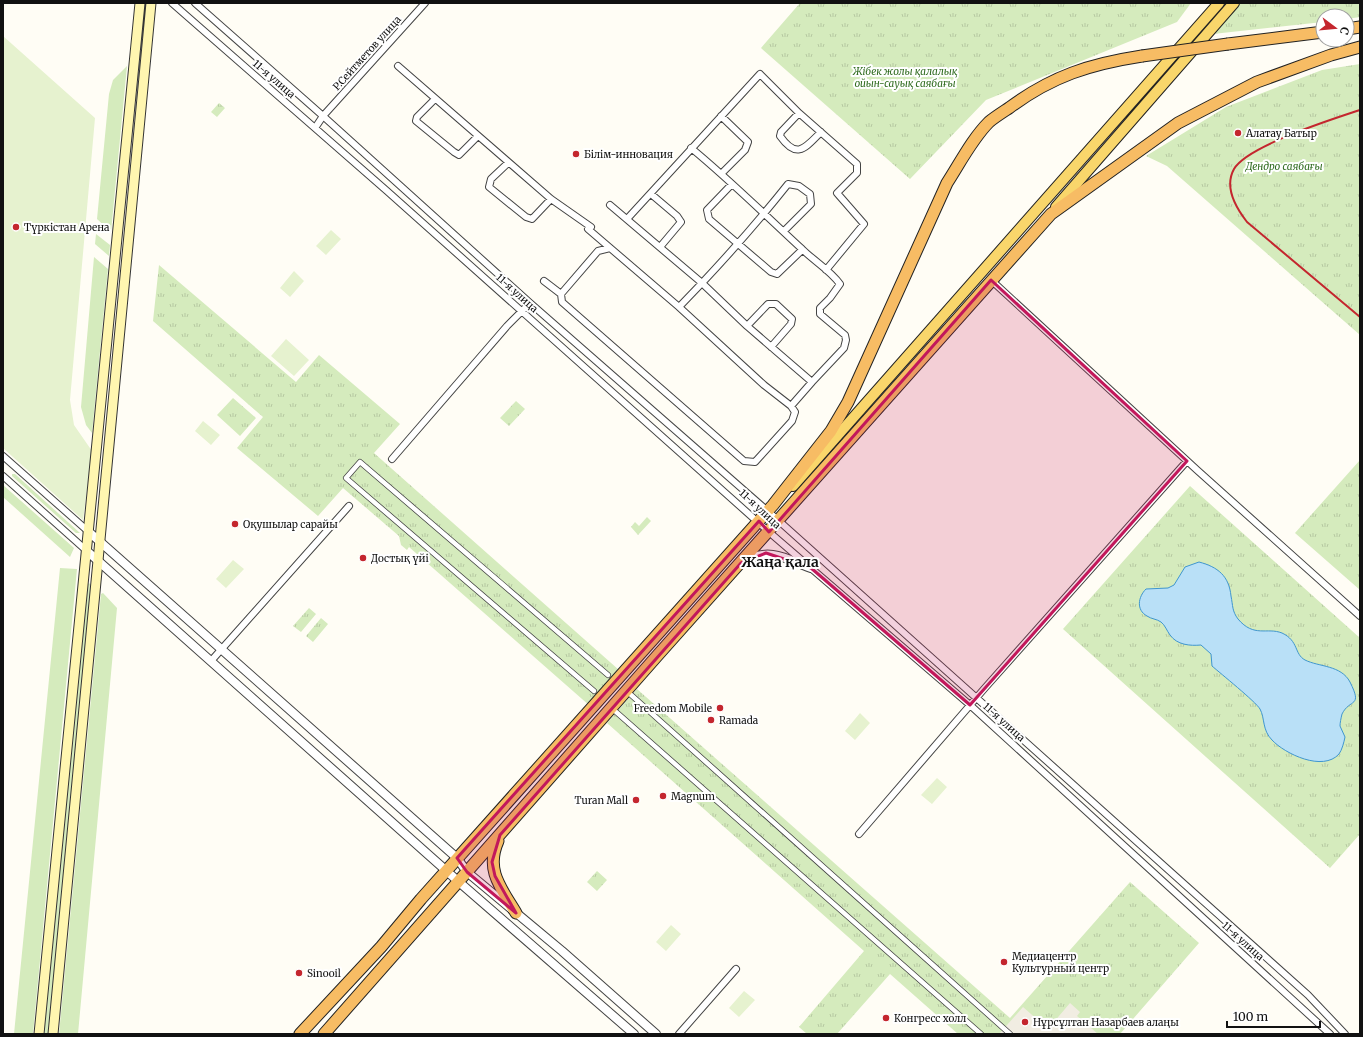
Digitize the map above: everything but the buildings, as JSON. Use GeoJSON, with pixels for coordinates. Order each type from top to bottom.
{"type":"FeatureCollection","features":[{"type":"Feature","properties":{"kind":"highway"},"geometry":{"type":"LineString","coordinates":[[300,1034],[381,947],[457,858],[759,521],[831,431],[848,402],[947,183],[968,150],[989,122],[1028,93],[1067,73],[1109,61],[1315,33]]}},
{"type":"Feature","properties":{"kind":"highway"},"geometry":{"type":"LineString","coordinates":[[324,1034],[1051,214],[1178,123],[1257,82],[1331,55],[1360,47]]}},
{"type":"Feature","properties":{"kind":"highway"},"geometry":{"type":"LineString","coordinates":[[500,835],[493,851],[492,862],[495,876],[516,913]]}},
{"type":"Feature","properties":{"kind":"main road"},"geometry":{"type":"LineString","coordinates":[[39,1034],[140,3]]}},
{"type":"Feature","properties":{"kind":"main road"},"geometry":{"type":"LineString","coordinates":[[54,1034],[151,3]]}},
{"type":"Feature","properties":{"kind":"main road"},"geometry":{"type":"LineString","coordinates":[[770,508],[809,470],[1219,3]]}},
{"type":"Feature","properties":{"kind":"main road"},"geometry":{"type":"LineString","coordinates":[[1051,214],[1234,3]]}},
{"type":"Feature","properties":{"kind":"street","name":"11-я улица"},"geometry":{"type":"LineString","coordinates":[[172,3],[759,521],[769,532],[970,705],[1330,1034]]}},
{"type":"Feature","properties":{"kind":"street","name":"11-я улица"},"geometry":{"type":"LineString","coordinates":[[195,3],[323,116],[530,303],[770,508],[779,521],[1308,995],[1345,1034]]}},
{"type":"Feature","properties":{"kind":"street","name":"Р.Сейтметов улица"},"geometry":{"type":"LineString","coordinates":[[315,128],[323,116],[425,3]]}},
{"type":"Feature","properties":{"kind":"street"},"geometry":{"type":"LineString","coordinates":[[398,66],[508,163],[590,228],[610,248],[679,307],[764,385],[791,406],[795,412],[792,421],[755,462],[744,461],[562,302],[561,294],[544,281]]}},
{"type":"Feature","properties":{"kind":"street"},"geometry":{"type":"LineString","coordinates":[[627,219],[760,74],[820,132],[856,164],[857,173],[837,193],[864,224],[826,270]]}},
{"type":"Feature","properties":{"kind":"street"},"geometry":{"type":"LineString","coordinates":[[435,99],[417,117],[416,121],[454,152],[459,154],[478,136]]}},
{"type":"Feature","properties":{"kind":"street"},"geometry":{"type":"LineString","coordinates":[[799,112],[781,132],[780,136],[782,140],[794,150],[799,151],[820,132]]}},
{"type":"Feature","properties":{"kind":"street"},"geometry":{"type":"LineString","coordinates":[[721,116],[748,142],[745,150],[722,173]]}},
{"type":"Feature","properties":{"kind":"street"},"geometry":{"type":"LineString","coordinates":[[691,148],[722,173],[732,184],[784,231],[802,250],[840,284],[830,298],[820,308],[820,314],[845,335],[846,340],[844,348],[791,406]]}},
{"type":"Feature","properties":{"kind":"street"},"geometry":{"type":"LineString","coordinates":[[508,163],[491,179],[490,187],[526,217],[532,219],[551,198]]}},
{"type":"Feature","properties":{"kind":"street"},"geometry":{"type":"LineString","coordinates":[[732,184],[707,210],[707,215],[771,272],[777,274],[802,250]]}},
{"type":"Feature","properties":{"kind":"street"},"geometry":{"type":"LineString","coordinates":[[679,307],[739,243],[788,184],[799,186],[810,194],[811,204],[784,231]]}},
{"type":"Feature","properties":{"kind":"street"},"geometry":{"type":"LineString","coordinates":[[651,194],[677,216],[681,222],[660,247]]}},
{"type":"Feature","properties":{"kind":"street"},"geometry":{"type":"LineString","coordinates":[[610,205],[702,283],[771,347],[812,382]]}},
{"type":"Feature","properties":{"kind":"street"},"geometry":{"type":"LineString","coordinates":[[561,294],[598,251],[610,248]]}},
{"type":"Feature","properties":{"kind":"street"},"geometry":{"type":"LineString","coordinates":[[991,280],[1360,616]]}},
{"type":"Feature","properties":{"kind":"street"},"geometry":{"type":"LineString","coordinates":[[392,459],[530,303]]}},
{"type":"Feature","properties":{"kind":"street"},"geometry":{"type":"LineString","coordinates":[[748,326],[768,304],[776,304],[792,319],[791,324],[771,347]]}},
{"type":"Feature","properties":{"kind":"street"},"geometry":{"type":"LineString","coordinates":[[3,456],[457,858],[467,872],[656,1034]]}},
{"type":"Feature","properties":{"kind":"street"},"geometry":{"type":"LineString","coordinates":[[859,834],[976,698],[1187,460]]}},
{"type":"Feature","properties":{"kind":"street"},"geometry":{"type":"LineString","coordinates":[[594,691],[346,478],[360,462],[608,675]]}},
{"type":"Feature","properties":{"kind":"street"},"geometry":{"type":"LineString","coordinates":[[3,476],[446,871],[634,1034]]}},
{"type":"Feature","properties":{"kind":"street"},"geometry":{"type":"LineString","coordinates":[[211,661],[349,506]]}},
{"type":"Feature","properties":{"kind":"street"},"geometry":{"type":"LineString","coordinates":[[741,563],[754,556],[766,553],[784,557],[812,568]]}},
{"type":"Feature","properties":{"kind":"street"},"geometry":{"type":"LineString","coordinates":[[630,694],[1010,1034]]}},
{"type":"Feature","properties":{"kind":"street"},"geometry":{"type":"LineString","coordinates":[[615,711],[981,1034]]}},
{"type":"Feature","properties":{"kind":"street"},"geometry":{"type":"LineString","coordinates":[[679,1034],[736,970]]}},
{"type":"Feature","properties":{"kind":"highlighted area"},"geometry":{"type":"Polygon","coordinates":[[[991,280],[1187,461],[970,705],[811,568],[766,553],[741,563],[500,835],[492,862],[495,876],[516,913],[467,872],[457,858],[759,521],[769,532],[991,280]]]}},
{"type":"Feature","properties":{"kind":"green space","name":"Жібек жолы қалалық ойын-сауық саябағы"},"geometry":{"type":"Polygon","coordinates":[[[800,3],[1191,3],[1177,22],[986,100],[910,179],[761,48],[800,3]]]}},
{"type":"Feature","properties":{"kind":"green space"},"geometry":{"type":"Polygon","coordinates":[[[1240,3],[1360,3],[1360,17],[1355,18],[1355,8],[1315,8],[1315,23],[1213,34],[1240,3]]]}},
{"type":"Feature","properties":{"kind":"green space"},"geometry":{"type":"Polygon","coordinates":[[[3,36],[95,118],[70,400],[74,425],[92,451],[83,520],[3,448],[3,36]]]}},
{"type":"Feature","properties":{"kind":"green space","name":"Дендро саябағы"},"geometry":{"type":"Polygon","coordinates":[[[1360,64],[1360,335],[1167,166],[1146,156],[1226,107],[1322,70],[1360,64]]]}},
{"type":"Feature","properties":{"kind":"green space"},"geometry":{"type":"Polygon","coordinates":[[[127,66],[111,232],[97,219],[109,94],[113,80],[127,66]]]}},
{"type":"Feature","properties":{"kind":"green space"},"geometry":{"type":"Polygon","coordinates":[[[219,103],[225,108],[217,117],[211,112],[219,103]]]}},
{"type":"Feature","properties":{"kind":"green space"},"geometry":{"type":"Polygon","coordinates":[[[331,230],[341,239],[326,255],[316,246],[331,230]]]}},
{"type":"Feature","properties":{"kind":"green space"},"geometry":{"type":"Polygon","coordinates":[[[96,234],[110,245],[109,256],[95,244],[96,234]]]}},
{"type":"Feature","properties":{"kind":"green space"},"geometry":{"type":"Polygon","coordinates":[[[94,257],[108,269],[92,433],[86,425],[81,407],[94,257]]]}},
{"type":"Feature","properties":{"kind":"green space"},"geometry":{"type":"Polygon","coordinates":[[[159,265],[296,382],[319,355],[400,424],[374,453],[619,670],[590,706],[409,547],[407,550],[401,545],[399,536],[343,488],[318,516],[237,448],[263,417],[153,321],[159,265]]]}},
{"type":"Feature","properties":{"kind":"green space"},"geometry":{"type":"Polygon","coordinates":[[[294,271],[304,281],[290,297],[280,288],[294,271]]]}},
{"type":"Feature","properties":{"kind":"green space"},"geometry":{"type":"Polygon","coordinates":[[[286,339],[309,360],[294,376],[271,356],[286,339]]]}},
{"type":"Feature","properties":{"kind":"green space"},"geometry":{"type":"Polygon","coordinates":[[[233,398],[256,418],[240,436],[217,415],[233,398]]]}},
{"type":"Feature","properties":{"kind":"green space"},"geometry":{"type":"Polygon","coordinates":[[[516,401],[525,409],[509,426],[500,418],[516,401]]]}},
{"type":"Feature","properties":{"kind":"green space"},"geometry":{"type":"Polygon","coordinates":[[[203,421],[220,435],[211,445],[195,431],[203,421]]]}},
{"type":"Feature","properties":{"kind":"green space"},"geometry":{"type":"Polygon","coordinates":[[[1360,460],[1360,590],[1295,533],[1360,460]]]}},
{"type":"Feature","properties":{"kind":"green space"},"geometry":{"type":"Polygon","coordinates":[[[12,474],[15,474],[80,533],[76,533],[12,476],[12,474]]]}},
{"type":"Feature","properties":{"kind":"green space"},"geometry":{"type":"Polygon","coordinates":[[[3,485],[74,548],[70,557],[3,497],[3,485]]]}},
{"type":"Feature","properties":{"kind":"green space"},"geometry":{"type":"Polygon","coordinates":[[[1190,486],[1360,638],[1360,834],[1330,868],[1063,629],[1190,486]]]}},
{"type":"Feature","properties":{"kind":"green space"},"geometry":{"type":"Polygon","coordinates":[[[647,517],[651,521],[638,535],[631,527],[635,522],[639,526],[647,517]]]}},
{"type":"Feature","properties":{"kind":"green space"},"geometry":{"type":"Polygon","coordinates":[[[233,560],[244,569],[226,588],[216,579],[233,560]]]}},
{"type":"Feature","properties":{"kind":"green space"},"geometry":{"type":"Polygon","coordinates":[[[60,568],[77,569],[33,1034],[14,1034],[60,568]]]}},
{"type":"Feature","properties":{"kind":"green space"},"geometry":{"type":"Polygon","coordinates":[[[89,583],[91,585],[48,1034],[44,1034],[87,585],[89,583]]]}},
{"type":"Feature","properties":{"kind":"green space"},"geometry":{"type":"Polygon","coordinates":[[[103,593],[117,608],[78,1034],[59,1034],[101,594],[103,593]]]}},
{"type":"Feature","properties":{"kind":"green space"},"geometry":{"type":"Polygon","coordinates":[[[309,608],[316,614],[301,632],[293,626],[309,608]]]}},
{"type":"Feature","properties":{"kind":"green space"},"geometry":{"type":"Polygon","coordinates":[[[321,618],[328,624],[313,642],[306,636],[321,618]]]}},
{"type":"Feature","properties":{"kind":"green space"},"geometry":{"type":"Polygon","coordinates":[[[637,689],[1010,1018],[1130,882],[1199,943],[1120,1034],[958,1034],[890,974],[837,1034],[807,1034],[799,1027],[864,951],[607,723],[637,689]]]}},
{"type":"Feature","properties":{"kind":"green space"},"geometry":{"type":"Polygon","coordinates":[[[860,713],[870,723],[855,740],[845,731],[860,713]]]}},
{"type":"Feature","properties":{"kind":"green space"},"geometry":{"type":"Polygon","coordinates":[[[937,778],[947,787],[932,804],[921,795],[937,778]]]}},
{"type":"Feature","properties":{"kind":"green space"},"geometry":{"type":"Polygon","coordinates":[[[597,871],[607,880],[597,891],[587,882],[597,871]]]}},
{"type":"Feature","properties":{"kind":"green space"},"geometry":{"type":"Polygon","coordinates":[[[671,925],[681,934],[666,951],[656,942],[671,925]]]}},
{"type":"Feature","properties":{"kind":"green space"},"geometry":{"type":"Polygon","coordinates":[[[744,991],[755,1000],[739,1017],[729,1008],[744,991]]]}},
{"type":"Feature","properties":{"kind":"shaded area","name":"Нұрсұлтан Назарбаев алаңы"},"geometry":{"type":"Polygon","coordinates":[[[1070,1003],[1080,1012],[1077,1016],[1098,1034],[999,1034],[1023,1007],[1048,1029],[1070,1003]]]}},
{"type":"Feature","properties":{"kind":"water"},"geometry":{"type":"Polygon","coordinates":[[[1199,562],[1217,570],[1225,578],[1230,589],[1235,613],[1244,625],[1255,630],[1276,631],[1282,633],[1294,643],[1299,654],[1305,660],[1335,669],[1346,676],[1354,690],[1355,699],[1354,702],[1345,709],[1342,714],[1340,726],[1345,739],[1339,754],[1332,759],[1314,761],[1304,759],[1286,751],[1278,745],[1272,740],[1265,728],[1260,709],[1212,666],[1211,654],[1201,645],[1188,645],[1176,641],[1161,622],[1143,613],[1139,603],[1143,592],[1146,589],[1168,588],[1174,585],[1185,567],[1199,562]]]}},
{"type":"Feature","properties":{"kind":"railway"},"geometry":{"type":"LineString","coordinates":[[1360,110],[1292,134],[1255,151],[1242,160],[1234,169],[1230,183],[1235,204],[1247,222],[1360,317]]}},
{"type":"Feature","properties":{"kind":"place","name":"Алатау Батыр"},"geometry":{"type":"Point","coordinates":[1238,133]}},
{"type":"Feature","properties":{"kind":"place","name":"Білім-инновация"},"geometry":{"type":"Point","coordinates":[576,154]}},
{"type":"Feature","properties":{"kind":"place","name":"Түркістан Арена"},"geometry":{"type":"Point","coordinates":[16,227]}},
{"type":"Feature","properties":{"kind":"place","name":"Оқушылар сарайы"},"geometry":{"type":"Point","coordinates":[235,524]}},
{"type":"Feature","properties":{"kind":"place","name":"Достық үйі"},"geometry":{"type":"Point","coordinates":[363,558]}},
{"type":"Feature","properties":{"kind":"place","name":"Freedom Mobile"},"geometry":{"type":"Point","coordinates":[720,708]}},
{"type":"Feature","properties":{"kind":"place","name":"Ramada"},"geometry":{"type":"Point","coordinates":[711,720]}},
{"type":"Feature","properties":{"kind":"place","name":"Magnum"},"geometry":{"type":"Point","coordinates":[663,796]}},
{"type":"Feature","properties":{"kind":"place","name":"Turan Mall"},"geometry":{"type":"Point","coordinates":[636,800]}},
{"type":"Feature","properties":{"kind":"place","name":"Медиацентр Культурный центр"},"geometry":{"type":"Point","coordinates":[1004,962]}},
{"type":"Feature","properties":{"kind":"place","name":"Sinooil"},"geometry":{"type":"Point","coordinates":[299,973]}},
{"type":"Feature","properties":{"kind":"place","name":"Конгресс холл"},"geometry":{"type":"Point","coordinates":[886,1018]}},
{"type":"Feature","properties":{"kind":"place","name":"Нұрсұлтан Назарбаев алаңы"},"geometry":{"type":"Point","coordinates":[1025,1022]}},
{"type":"Feature","properties":{"kind":"district","name":"Жаңа қала"},"geometry":{"type":"Point","coordinates":[780,562]}}]}
